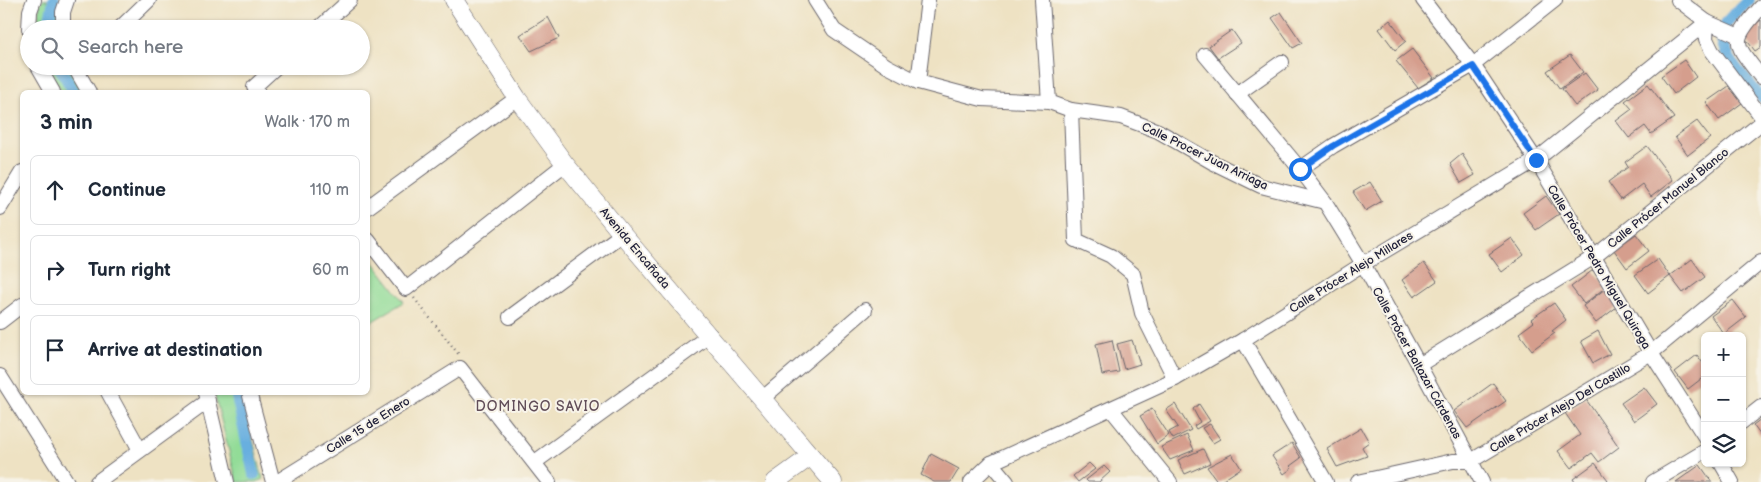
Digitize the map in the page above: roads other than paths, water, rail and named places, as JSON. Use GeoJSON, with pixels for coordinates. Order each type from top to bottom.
{"type":"FeatureCollection","features":[{"type":"Feature","properties":{"kind":"main road","name":"Avenida Encañada"},"geometry":{"type":"LineString","coordinates":[[454,0],[517,98],[565,164],[622,234],[833,482]]}},
{"type":"Feature","properties":{"kind":"main road"},"geometry":{"type":"LineString","coordinates":[[775,482],[811,456]]}},
{"type":"Feature","properties":{"kind":"street"},"geometry":{"type":"LineString","coordinates":[[30,20],[34,0]]}},
{"type":"Feature","properties":{"kind":"street"},"geometry":{"type":"LineString","coordinates":[[63,20],[63,12],[67,0]]}},
{"type":"Feature","properties":{"kind":"street"},"geometry":{"type":"LineString","coordinates":[[129,20],[149,0]]}},
{"type":"Feature","properties":{"kind":"street"},"geometry":{"type":"LineString","coordinates":[[328,20],[350,0]]}},
{"type":"Feature","properties":{"kind":"street","name":"Calle Procer Juan Arriaga"},"geometry":{"type":"LineString","coordinates":[[815,0],[834,30],[887,66],[918,82],[982,98],[1048,102],[1071,110],[1122,117],[1158,131],[1212,162],[1261,186],[1325,202]]}},
{"type":"Feature","properties":{"kind":"street"},"geometry":{"type":"LineString","coordinates":[[918,82],[928,0]]}},
{"type":"Feature","properties":{"kind":"street"},"geometry":{"type":"LineString","coordinates":[[1042,0],[1048,102]]}},
{"type":"Feature","properties":{"kind":"street","name":"Calle Prócer Pedro Miguel Quiroga"},"geometry":{"type":"LineString","coordinates":[[1423,0],[1473,66],[1536,160],[1651,353],[1701,431]]}},
{"type":"Feature","properties":{"kind":"street"},"geometry":{"type":"LineString","coordinates":[[1300,169],[1333,146],[1473,66],[1555,0]]}},
{"type":"Feature","properties":{"kind":"street"},"geometry":{"type":"LineString","coordinates":[[1678,0],[1707,22],[1738,35]]}},
{"type":"Feature","properties":{"kind":"street"},"geometry":{"type":"LineString","coordinates":[[1761,7],[1738,35],[1739,49],[1761,77]]}},
{"type":"Feature","properties":{"kind":"street"},"geometry":{"type":"LineString","coordinates":[[1707,22],[1706,39],[1712,51],[1761,116]]}},
{"type":"Feature","properties":{"kind":"street","name":"Calle Prócer Alejo Millares"},"geometry":{"type":"LineString","coordinates":[[971,482],[992,462],[1175,379],[1243,340],[1363,264],[1536,160],[1707,22]]}},
{"type":"Feature","properties":{"kind":"street","name":"Calle Prócer Baltazar Cárdenas"},"geometry":{"type":"LineString","coordinates":[[1205,55],[1300,169],[1325,202],[1363,264],[1482,482]]}},
{"type":"Feature","properties":{"kind":"street"},"geometry":{"type":"LineString","coordinates":[[1237,94],[1282,62]]}},
{"type":"Feature","properties":{"kind":"street"},"geometry":{"type":"LineString","coordinates":[[43,75],[52,90]]}},
{"type":"Feature","properties":{"kind":"street"},"geometry":{"type":"LineString","coordinates":[[80,75],[88,90]]}},
{"type":"Feature","properties":{"kind":"street"},"geometry":{"type":"LineString","coordinates":[[256,90],[254,87],[267,75]]}},
{"type":"Feature","properties":{"kind":"street"},"geometry":{"type":"LineString","coordinates":[[370,206],[517,98]]}},
{"type":"Feature","properties":{"kind":"street"},"geometry":{"type":"LineString","coordinates":[[1071,110],[1076,240],[1111,256],[1133,274],[1142,313],[1175,379]]}},
{"type":"Feature","properties":{"kind":"street","name":"Calle Prócer Manuel Blanco"},"geometry":{"type":"LineString","coordinates":[[1419,365],[1594,257],[1761,123]]}},
{"type":"Feature","properties":{"kind":"street"},"geometry":{"type":"LineString","coordinates":[[370,243],[406,289],[565,164]]}},
{"type":"Feature","properties":{"kind":"street"},"geometry":{"type":"LineString","coordinates":[[0,208],[20,175]]}},
{"type":"Feature","properties":{"kind":"street"},"geometry":{"type":"LineString","coordinates":[[510,317],[622,234]]}},
{"type":"Feature","properties":{"kind":"street","name":"Calle Prócer Alejo Del Castillo"},"geometry":{"type":"LineString","coordinates":[[1471,462],[1651,353],[1761,262]]}},
{"type":"Feature","properties":{"kind":"street"},"geometry":{"type":"LineString","coordinates":[[0,322],[20,307]]}},
{"type":"Feature","properties":{"kind":"street"},"geometry":{"type":"LineString","coordinates":[[763,398],[865,310]]}},
{"type":"Feature","properties":{"kind":"street"},"geometry":{"type":"LineString","coordinates":[[541,480],[535,462],[710,336]]}},
{"type":"Feature","properties":{"kind":"street"},"geometry":{"type":"LineString","coordinates":[[1243,340],[1326,482]]}},
{"type":"Feature","properties":{"kind":"street","name":"Calle 15 de Enero"},"geometry":{"type":"LineString","coordinates":[[275,482],[460,368],[535,462]]}},
{"type":"Feature","properties":{"kind":"street"},"geometry":{"type":"LineString","coordinates":[[0,376],[67,482]]}},
{"type":"Feature","properties":{"kind":"street"},"geometry":{"type":"LineString","coordinates":[[110,395],[140,450]]}},
{"type":"Feature","properties":{"kind":"street"},"geometry":{"type":"LineString","coordinates":[[250,395],[275,482]]}},
{"type":"Feature","properties":{"kind":"street"},"geometry":{"type":"LineString","coordinates":[[97,482],[207,397],[227,482]]}},
{"type":"Feature","properties":{"kind":"street"},"geometry":{"type":"LineString","coordinates":[[1746,419],[1761,407]]}},
{"type":"Feature","properties":{"kind":"street"},"geometry":{"type":"LineString","coordinates":[[1111,409],[1170,482]]}},
{"type":"Feature","properties":{"kind":"street"},"geometry":{"type":"LineString","coordinates":[[1653,482],[1701,453]]}},
{"type":"Feature","properties":{"kind":"street"},"geometry":{"type":"LineString","coordinates":[[1358,482],[1453,461],[1471,462]]}},
{"type":"Feature","properties":{"kind":"street"},"geometry":{"type":"LineString","coordinates":[[992,462],[1006,482]]}},
{"type":"Feature","properties":{"kind":"street"},"geometry":{"type":"LineString","coordinates":[[1723,467],[1732,482]]}},
{"type":"Feature","properties":{"kind":"waterway"},"geometry":{"type":"LineString","coordinates":[[50,20],[54,0]]}},
{"type":"Feature","properties":{"kind":"waterway"},"geometry":{"type":"LineString","coordinates":[[1749,0],[1727,22],[1723,32],[1723,42],[1732,62],[1761,97]]}},
{"type":"Feature","properties":{"kind":"waterway"},"geometry":{"type":"LineString","coordinates":[[64,75],[73,90]]}},
{"type":"Feature","properties":{"kind":"waterway"},"geometry":{"type":"LineString","coordinates":[[237,395],[254,474]]}},
{"type":"Feature","properties":{"kind":"district","name":"DOMINGO SAVIO"},"geometry":{"type":"Point","coordinates":[538,406]}}]}
